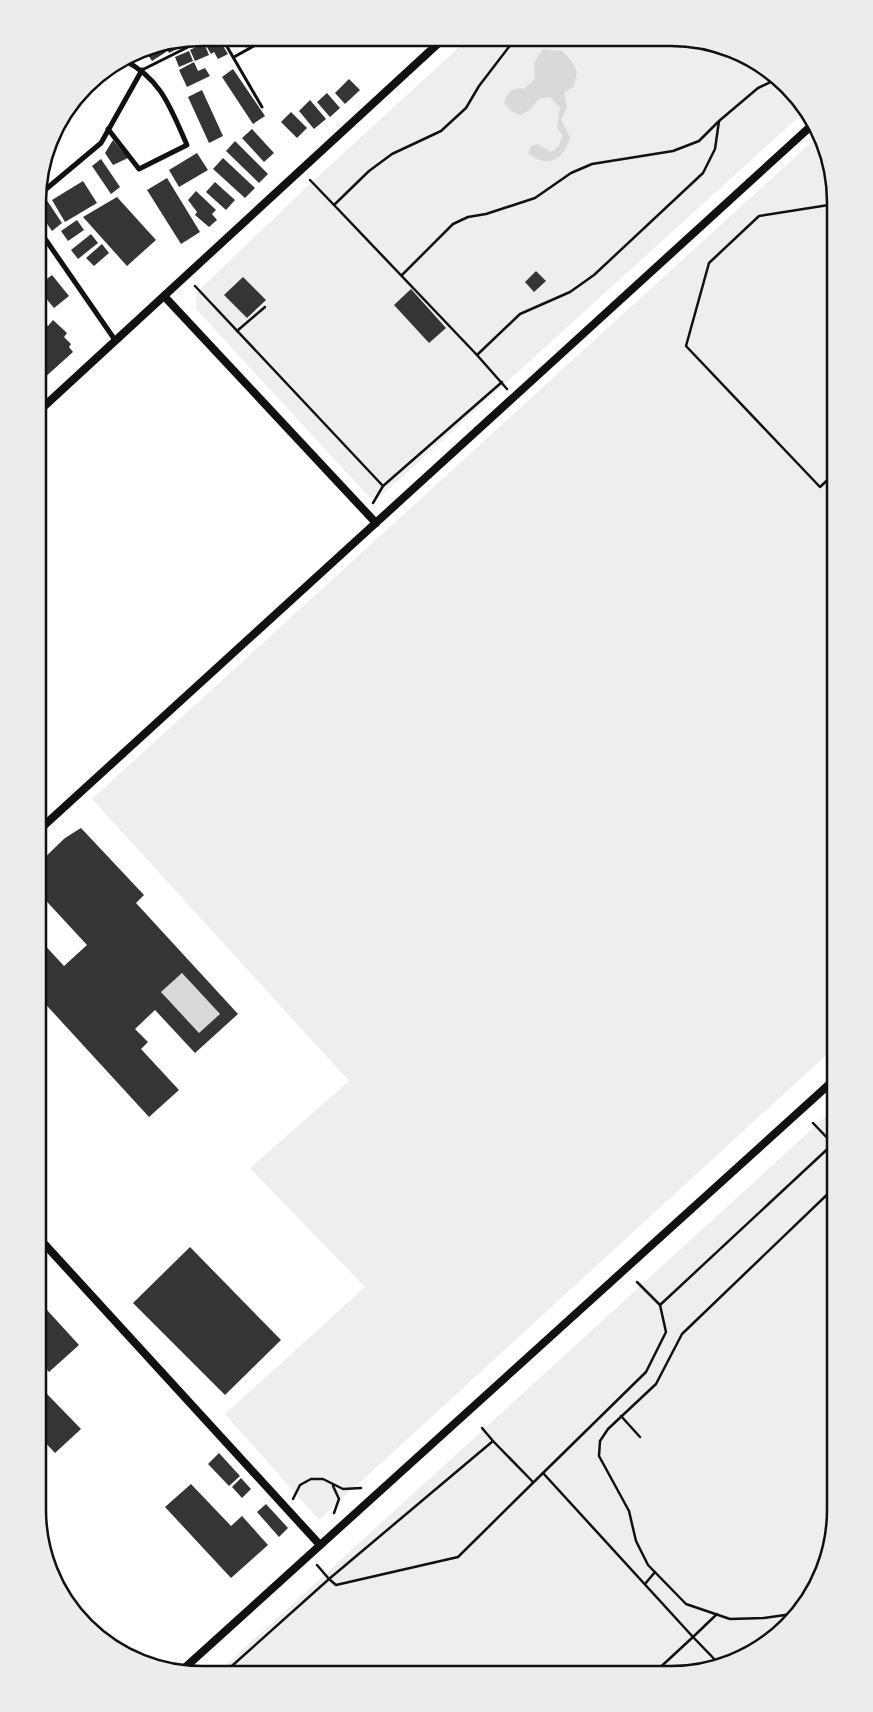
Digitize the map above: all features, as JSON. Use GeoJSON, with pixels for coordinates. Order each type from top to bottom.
{"type":"FeatureCollection","features":[{"type":"Feature","properties":{"kind":"street"},"geometry":{"type":"LineString","coordinates":[[47,404],[435,46]]}},
{"type":"Feature","properties":{"kind":"street"},"geometry":{"type":"LineString","coordinates":[[108,129],[139,169],[187,145],[164,93],[142,70],[130,64]]}},
{"type":"Feature","properties":{"kind":"street"},"geometry":{"type":"LineString","coordinates":[[47,188],[101,143],[142,70]]}},
{"type":"Feature","properties":{"kind":"street"},"geometry":{"type":"LineString","coordinates":[[47,823],[808,129]]}},
{"type":"Feature","properties":{"kind":"street"},"geometry":{"type":"LineString","coordinates":[[47,242],[115,340]]}},
{"type":"Feature","properties":{"kind":"street"},"geometry":{"type":"LineString","coordinates":[[164,296],[376,523]]}},
{"type":"Feature","properties":{"kind":"street"},"geometry":{"type":"LineString","coordinates":[[189,1665],[826,1087]]}},
{"type":"Feature","properties":{"kind":"street"},"geometry":{"type":"LineString","coordinates":[[46,1246],[320,1545]]}},
{"type":"Feature","properties":{"kind":"lane"},"geometry":{"type":"LineString","coordinates":[[228,47],[262,107]]}},
{"type":"Feature","properties":{"kind":"lane"},"geometry":{"type":"LineString","coordinates":[[234,57],[252,47]]}},
{"type":"Feature","properties":{"kind":"lane"},"geometry":{"type":"LineString","coordinates":[[142,70],[187,48]]}},
{"type":"Feature","properties":{"kind":"path"},"geometry":{"type":"LineString","coordinates":[[334,205],[369,171],[392,154],[441,130],[466,108],[510,46]]}},
{"type":"Feature","properties":{"kind":"path"},"geometry":{"type":"LineString","coordinates":[[402,275],[453,224],[468,217],[486,214],[535,198],[564,178],[592,164],[682,147],[700,140],[758,88],[770,82]]}},
{"type":"Feature","properties":{"kind":"path"},"geometry":{"type":"LineString","coordinates":[[476,355],[520,314],[547,300],[570,292],[594,274],[703,173],[715,149],[720,121]]}},
{"type":"Feature","properties":{"kind":"path"},"geometry":{"type":"LineString","coordinates":[[310,180],[402,275],[507,389]]}},
{"type":"Feature","properties":{"kind":"path"},"geometry":{"type":"LineString","coordinates":[[827,205],[759,216],[708,263],[686,346],[820,487],[827,481]]}},
{"type":"Feature","properties":{"kind":"path"},"geometry":{"type":"LineString","coordinates":[[195,286],[383,486]]}},
{"type":"Feature","properties":{"kind":"path"},"geometry":{"type":"LineString","coordinates":[[237,331],[265,307]]}},
{"type":"Feature","properties":{"kind":"path"},"geometry":{"type":"LineString","coordinates":[[373,503],[383,486],[502,382]]}},
{"type":"Feature","properties":{"kind":"path"},"geometry":{"type":"LineString","coordinates":[[813,1123],[826,1136]]}},
{"type":"Feature","properties":{"kind":"path"},"geometry":{"type":"LineString","coordinates":[[660,1306],[826,1150]]}},
{"type":"Feature","properties":{"kind":"path"},"geometry":{"type":"LineString","coordinates":[[785,1615],[730,1619],[686,1604],[648,1565],[636,1541],[629,1511],[599,1456],[600,1442],[608,1429],[656,1384],[682,1334],[826,1195]]}},
{"type":"Feature","properties":{"kind":"path"},"geometry":{"type":"LineString","coordinates":[[317,1565],[336,1585],[458,1557],[646,1372],[666,1332],[660,1306],[637,1282]]}},
{"type":"Feature","properties":{"kind":"path"},"geometry":{"type":"LineString","coordinates":[[621,1416],[640,1437]]}},
{"type":"Feature","properties":{"kind":"path"},"geometry":{"type":"LineString","coordinates":[[482,1428],[533,1482]]}},
{"type":"Feature","properties":{"kind":"path"},"geometry":{"type":"LineString","coordinates":[[232,1666],[329,1579],[493,1441]]}},
{"type":"Feature","properties":{"kind":"path"},"geometry":{"type":"LineString","coordinates":[[543,1473],[714,1659]]}},
{"type":"Feature","properties":{"kind":"path"},"geometry":{"type":"LineString","coordinates":[[293,1499],[300,1485],[311,1480],[323,1480],[343,1489],[361,1488]]}},
{"type":"Feature","properties":{"kind":"path"},"geometry":{"type":"LineString","coordinates":[[333,1486],[339,1499],[334,1513]]}},
{"type":"Feature","properties":{"kind":"path"},"geometry":{"type":"LineString","coordinates":[[644,1584],[655,1572]]}},
{"type":"Feature","properties":{"kind":"path"},"geometry":{"type":"LineString","coordinates":[[662,1666],[718,1614]]}},
{"type":"Feature","properties":{"kind":"shaded area"},"geometry":{"type":"Polygon","coordinates":[[[460,46],[671,46],[701,49],[740,62],[757,73],[774,85],[788,99],[800,116],[380,497],[370,498],[196,309],[196,293],[312,182],[460,46]]]}},
{"type":"Feature","properties":{"kind":"shaded area"},"geometry":{"type":"Polygon","coordinates":[[[543,49],[562,51],[571,60],[577,72],[574,86],[564,93],[567,107],[561,119],[570,137],[560,156],[555,160],[549,161],[543,161],[528,153],[531,146],[537,144],[551,152],[558,147],[563,136],[557,128],[560,108],[550,97],[539,99],[530,110],[520,115],[511,111],[504,103],[511,92],[517,89],[524,89],[535,79],[534,63],[543,49]]]}},
{"type":"Feature","properties":{"kind":"shaded area"},"geometry":{"type":"Polygon","coordinates":[[[814,140],[824,172],[827,202],[826,1055],[319,1520],[225,1414],[365,1287],[250,1168],[349,1081],[92,799],[814,140]]]}},
{"type":"Feature","properties":{"kind":"shaded area"},"geometry":{"type":"Polygon","coordinates":[[[182,973],[220,1014],[199,1033],[161,992],[182,973]]]}},
{"type":"Feature","properties":{"kind":"shaded area"},"geometry":{"type":"Polygon","coordinates":[[[826,1116],[826,1520],[824,1540],[815,1569],[806,1588],[781,1620],[766,1633],[740,1650],[701,1663],[671,1666],[225,1666],[826,1116]]]}},
{"type":"Feature","properties":{"kind":"building"},"geometry":{"type":"Polygon","coordinates":[[[196,47],[206,47],[209,55],[195,61],[190,50],[196,47]]]}},
{"type":"Feature","properties":{"kind":"building"},"geometry":{"type":"Polygon","coordinates":[[[207,47],[224,47],[228,54],[218,59],[214,52],[211,54],[207,47]]]}},
{"type":"Feature","properties":{"kind":"building"},"geometry":{"type":"Polygon","coordinates":[[[178,48],[169,53],[168,50],[178,48]]]}},
{"type":"Feature","properties":{"kind":"building"},"geometry":{"type":"Polygon","coordinates":[[[165,51],[166,52],[152,61],[149,56],[165,51]]]}},
{"type":"Feature","properties":{"kind":"building"},"geometry":{"type":"Polygon","coordinates":[[[189,51],[193,61],[179,67],[175,57],[189,51]]]}},
{"type":"Feature","properties":{"kind":"building"},"geometry":{"type":"Polygon","coordinates":[[[194,62],[198,71],[205,68],[210,76],[187,87],[179,70],[194,62]]]}},
{"type":"Feature","properties":{"kind":"building"},"geometry":{"type":"Polygon","coordinates":[[[233,69],[265,116],[253,124],[222,77],[233,69]]]}},
{"type":"Feature","properties":{"kind":"building"},"geometry":{"type":"Polygon","coordinates":[[[349,79],[360,90],[345,104],[335,93],[349,79]]]}},
{"type":"Feature","properties":{"kind":"building"},"geometry":{"type":"Polygon","coordinates":[[[202,90],[223,136],[209,143],[188,97],[202,90]]]}},
{"type":"Feature","properties":{"kind":"building"},"geometry":{"type":"Polygon","coordinates":[[[327,93],[340,108],[330,117],[317,102],[327,93]]]}},
{"type":"Feature","properties":{"kind":"building"},"geometry":{"type":"Polygon","coordinates":[[[310,100],[326,119],[314,129],[299,111],[310,100]]]}},
{"type":"Feature","properties":{"kind":"building"},"geometry":{"type":"Polygon","coordinates":[[[291,112],[307,128],[297,138],[281,122],[291,112]]]}},
{"type":"Feature","properties":{"kind":"building"},"geometry":{"type":"Polygon","coordinates":[[[252,129],[274,153],[264,162],[242,138],[252,129]]]}},
{"type":"Feature","properties":{"kind":"building"},"geometry":{"type":"Polygon","coordinates":[[[113,140],[128,158],[113,165],[105,153],[113,140]]]}},
{"type":"Feature","properties":{"kind":"building"},"geometry":{"type":"Polygon","coordinates":[[[235,141],[268,174],[259,183],[226,151],[235,141]]]}},
{"type":"Feature","properties":{"kind":"building"},"geometry":{"type":"Polygon","coordinates":[[[197,153],[208,170],[179,187],[169,170],[197,153]]]}},
{"type":"Feature","properties":{"kind":"building"},"geometry":{"type":"Polygon","coordinates":[[[223,158],[255,188],[245,198],[213,169],[223,158]]]}},
{"type":"Feature","properties":{"kind":"building"},"geometry":{"type":"Polygon","coordinates":[[[101,159],[120,187],[111,194],[92,166],[101,159]]]}},
{"type":"Feature","properties":{"kind":"building"},"geometry":{"type":"Polygon","coordinates":[[[167,178],[200,232],[181,244],[147,190],[167,178]]]}},
{"type":"Feature","properties":{"kind":"building"},"geometry":{"type":"Polygon","coordinates":[[[83,181],[97,203],[65,222],[52,200],[83,181]]]}},
{"type":"Feature","properties":{"kind":"building"},"geometry":{"type":"Polygon","coordinates":[[[215,182],[235,200],[226,210],[206,192],[215,182]]]}},
{"type":"Feature","properties":{"kind":"building"},"geometry":{"type":"Polygon","coordinates":[[[196,191],[216,210],[212,214],[217,220],[209,227],[195,215],[197,212],[188,200],[196,191]]]}},
{"type":"Feature","properties":{"kind":"building"},"geometry":{"type":"Polygon","coordinates":[[[117,197],[156,240],[127,266],[83,217],[117,197]]]}},
{"type":"Feature","properties":{"kind":"building"},"geometry":{"type":"Polygon","coordinates":[[[47,200],[62,223],[52,231],[47,224],[47,200]]]}},
{"type":"Feature","properties":{"kind":"building"},"geometry":{"type":"Polygon","coordinates":[[[77,220],[84,230],[68,241],[61,231],[77,220]]]}},
{"type":"Feature","properties":{"kind":"building"},"geometry":{"type":"Polygon","coordinates":[[[91,234],[98,243],[78,259],[71,250],[91,234]]]}},
{"type":"Feature","properties":{"kind":"building"},"geometry":{"type":"Polygon","coordinates":[[[102,244],[109,253],[94,266],[86,258],[102,244]]]}},
{"type":"Feature","properties":{"kind":"building"},"geometry":{"type":"Polygon","coordinates":[[[536,271],[546,281],[534,292],[525,282],[536,271]]]}},
{"type":"Feature","properties":{"kind":"building"},"geometry":{"type":"Polygon","coordinates":[[[52,275],[69,296],[54,308],[47,300],[47,279],[52,275]]]}},
{"type":"Feature","properties":{"kind":"building"},"geometry":{"type":"Polygon","coordinates":[[[243,277],[266,300],[247,318],[224,295],[243,277]]]}},
{"type":"Feature","properties":{"kind":"building"},"geometry":{"type":"Polygon","coordinates":[[[411,289],[446,328],[429,343],[394,305],[411,289]]]}},
{"type":"Feature","properties":{"kind":"building"},"geometry":{"type":"Polygon","coordinates":[[[53,320],[67,333],[64,337],[71,344],[69,347],[73,352],[47,376],[47,325],[48,326],[53,320]]]}},
{"type":"Feature","properties":{"kind":"building"},"geometry":{"type":"Polygon","coordinates":[[[81,828],[144,895],[136,903],[238,1014],[195,1053],[155,1010],[135,1029],[148,1042],[141,1049],[179,1090],[149,1117],[46,1005],[46,947],[64,966],[87,945],[46,901],[46,856],[65,838],[81,828]],[[182,973],[161,992],[199,1033],[220,1014],[182,973]]]}},
{"type":"Feature","properties":{"kind":"building"},"geometry":{"type":"Polygon","coordinates":[[[190,1247],[281,1340],[225,1395],[133,1303],[190,1247]]]}},
{"type":"Feature","properties":{"kind":"building"},"geometry":{"type":"Polygon","coordinates":[[[47,1310],[79,1345],[49,1372],[46,1369],[47,1310]]]}},
{"type":"Feature","properties":{"kind":"building"},"geometry":{"type":"Polygon","coordinates":[[[46,1395],[81,1429],[55,1453],[46,1443],[46,1395]]]}},
{"type":"Feature","properties":{"kind":"building"},"geometry":{"type":"Polygon","coordinates":[[[219,1453],[240,1476],[229,1486],[208,1464],[219,1453]]]}},
{"type":"Feature","properties":{"kind":"building"},"geometry":{"type":"Polygon","coordinates":[[[241,1478],[251,1489],[242,1498],[232,1487],[241,1478]]]}},
{"type":"Feature","properties":{"kind":"building"},"geometry":{"type":"Polygon","coordinates":[[[191,1484],[231,1526],[242,1516],[268,1545],[231,1578],[165,1507],[191,1484]]]}},
{"type":"Feature","properties":{"kind":"building"},"geometry":{"type":"Polygon","coordinates":[[[266,1504],[288,1528],[279,1537],[257,1512],[266,1504]]]}}]}
